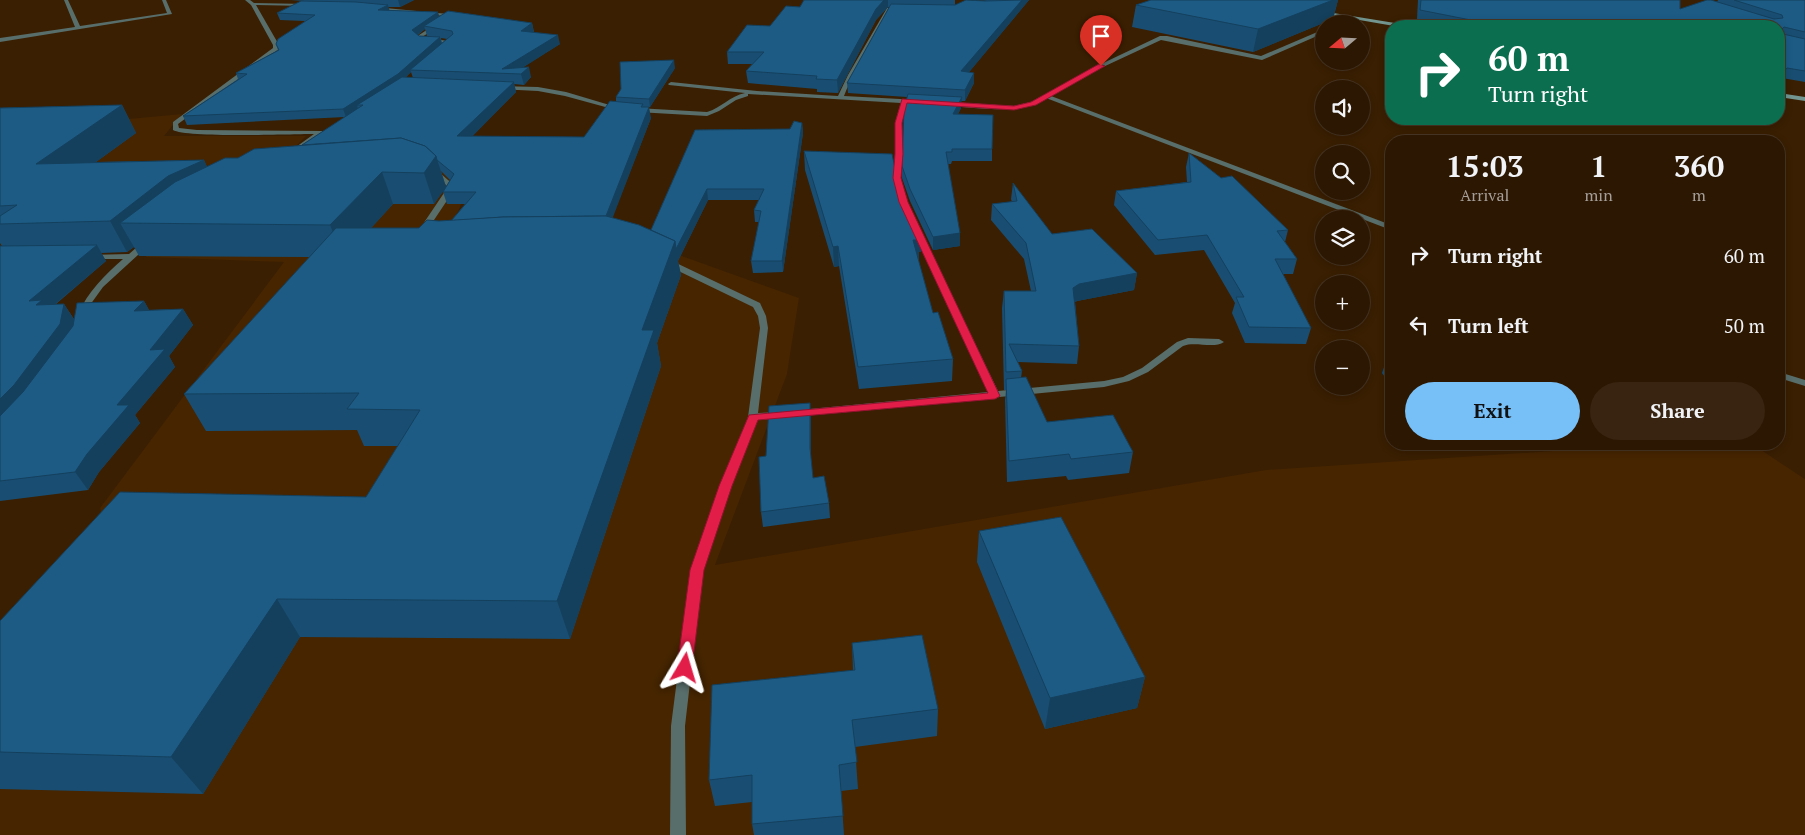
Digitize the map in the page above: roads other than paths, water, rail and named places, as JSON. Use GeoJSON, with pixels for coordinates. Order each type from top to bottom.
{"type":"FeatureCollection","features":[{"type":"Feature","properties":{"kind":"main road"},"geometry":{"type":"LineString","coordinates":[[1315,11],[1337,15]]}},
{"type":"Feature","properties":{"kind":"main road"},"geometry":{"type":"LineString","coordinates":[[1370,21],[1385,23]]}},
{"type":"Feature","properties":{"kind":"main road"},"geometry":{"type":"LineString","coordinates":[[1785,96],[1805,99]]}},
{"type":"Feature","properties":{"kind":"street"},"geometry":{"type":"LineString","coordinates":[[66,0],[78,28]]}},
{"type":"Feature","properties":{"kind":"street"},"geometry":{"type":"LineString","coordinates":[[0,40],[170,14],[164,0]]}},
{"type":"Feature","properties":{"kind":"street"},"geometry":{"type":"LineString","coordinates":[[246,0],[253,4],[310,5]]}},
{"type":"Feature","properties":{"kind":"street"},"geometry":{"type":"LineString","coordinates":[[253,4],[276,45],[276,49],[175,123],[176,130],[197,132],[320,132],[282,158]]}},
{"type":"Feature","properties":{"kind":"street"},"geometry":{"type":"LineString","coordinates":[[368,7],[446,15],[448,18],[419,36],[421,39],[451,42],[438,54]]}},
{"type":"Feature","properties":{"kind":"street"},"geometry":{"type":"LineString","coordinates":[[841,97],[847,79],[871,42],[880,20],[890,9],[901,9]]}},
{"type":"Feature","properties":{"kind":"street"},"geometry":{"type":"LineString","coordinates":[[944,104],[1014,108],[1033,103],[1101,66],[1160,38],[1168,38],[1262,58],[1315,35]]}},
{"type":"Feature","properties":{"kind":"street"},"geometry":{"type":"LineString","coordinates":[[671,84],[757,93],[924,102]]}},
{"type":"Feature","properties":{"kind":"street"},"geometry":{"type":"LineString","coordinates":[[490,88],[566,94],[615,109],[625,110]]}},
{"type":"Feature","properties":{"kind":"street"},"geometry":{"type":"LineString","coordinates":[[634,110],[707,114],[714,112],[730,98],[757,93]]}},
{"type":"Feature","properties":{"kind":"street"},"geometry":{"type":"LineString","coordinates":[[1046,96],[1385,226]]}},
{"type":"Feature","properties":{"kind":"street"},"geometry":{"type":"LineString","coordinates":[[904,101],[898,123],[899,154],[897,178],[904,202]]}},
{"type":"Feature","properties":{"kind":"street"},"geometry":{"type":"LineString","coordinates":[[298,157],[328,135]]}},
{"type":"Feature","properties":{"kind":"street"},"geometry":{"type":"LineString","coordinates":[[421,168],[438,174],[452,187],[419,236],[422,241]]}},
{"type":"Feature","properties":{"kind":"street"},"geometry":{"type":"LineString","coordinates":[[911,219],[995,396]]}},
{"type":"Feature","properties":{"kind":"street"},"geometry":{"type":"LineString","coordinates":[[80,328],[83,310],[90,298],[130,256],[158,235]]}},
{"type":"Feature","properties":{"kind":"street"},"geometry":{"type":"LineString","coordinates":[[84,258],[130,256]]}},
{"type":"Feature","properties":{"kind":"street"},"geometry":{"type":"LineString","coordinates":[[657,258],[757,305],[762,316],[764,328],[753,417],[726,486],[697,570],[678,726],[678,835]]}},
{"type":"Feature","properties":{"kind":"street"},"geometry":{"type":"LineString","coordinates":[[753,417],[1087,386],[1126,379],[1145,370],[1180,344],[1188,341],[1219,342]]}},
{"type":"Feature","properties":{"kind":"street"},"geometry":{"type":"LineString","coordinates":[[1785,377],[1805,383]]}}]}
